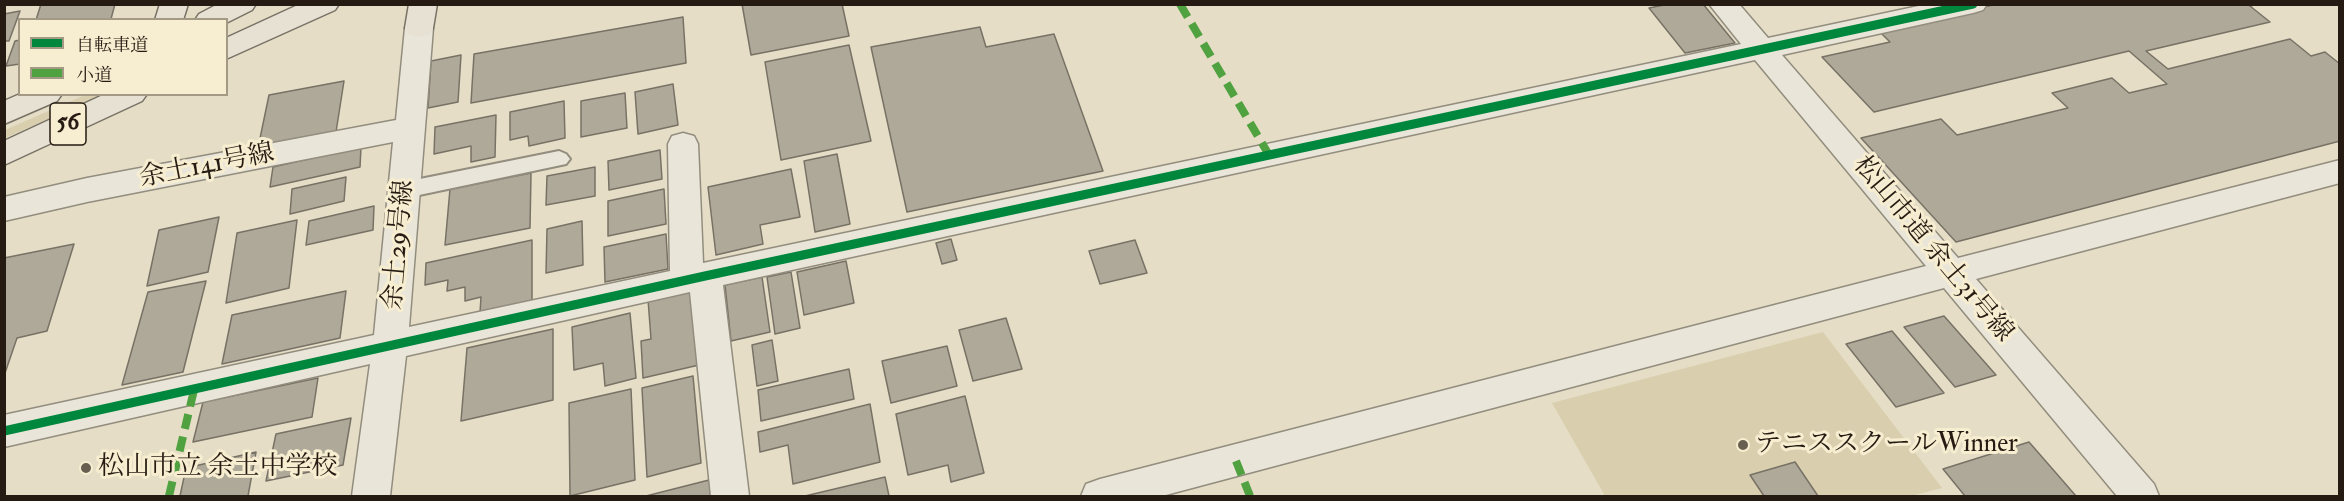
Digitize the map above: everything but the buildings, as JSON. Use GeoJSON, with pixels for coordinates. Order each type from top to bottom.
{"type":"FeatureCollection","features":[{"type":"Feature","properties":{"kind":"highway"},"geometry":{"type":"LineString","coordinates":[[213,18],[242,4]]}},
{"type":"Feature","properties":{"kind":"highway"},"geometry":{"type":"LineString","coordinates":[[228,49],[325,4]]}},
{"type":"Feature","properties":{"kind":"highway","name":"56"},"geometry":{"type":"LineString","coordinates":[[4,114],[43,96]]}},
{"type":"Feature","properties":{"kind":"highway","name":"56"},"geometry":{"type":"LineString","coordinates":[[4,154],[128,96]]}},
{"type":"Feature","properties":{"kind":"street","name":"松山市道 余土31号線"},"geometry":{"type":"LineString","coordinates":[[1723,4],[2140,496]]}},
{"type":"Feature","properties":{"kind":"street"},"geometry":{"type":"LineString","coordinates":[[4,431],[696,278],[1973,4]]}},
{"type":"Feature","properties":{"kind":"street","name":"余土29号線"},"geometry":{"type":"LineString","coordinates":[[371,496],[390,347],[421,16]]}},
{"type":"Feature","properties":{"kind":"street","name":"余土141号線"},"geometry":{"type":"LineString","coordinates":[[4,209],[87,190],[411,128]]}},
{"type":"Feature","properties":{"kind":"street"},"geometry":{"type":"LineString","coordinates":[[682,144],[696,278],[730,496]]}},
{"type":"Feature","properties":{"kind":"street"},"geometry":{"type":"LineString","coordinates":[[1100,496],[2340,171]]}},
{"type":"Feature","properties":{"kind":"lane"},"geometry":{"type":"LineString","coordinates":[[405,190],[559,159]]}},
{"type":"Feature","properties":{"kind":"shaded area"},"geometry":{"type":"Polygon","coordinates":[[[83,96],[100,96],[5,138],[5,130],[83,96]]]}},
{"type":"Feature","properties":{"kind":"shaded area","name":"テニススクールWinner"},"geometry":{"type":"Polygon","coordinates":[[[1823,332],[1942,488],[1911,496],[1605,496],[1552,403],[1823,332]]]}},
{"type":"Feature","properties":{"kind":"marked path"},"geometry":{"type":"LineString","coordinates":[[1180,4],[1269,155]]}},
{"type":"Feature","properties":{"kind":"marked path"},"geometry":{"type":"LineString","coordinates":[[169,496],[194,390]]}},
{"type":"Feature","properties":{"kind":"marked path"},"geometry":{"type":"LineString","coordinates":[[1236,461],[1250,496]]}},
{"type":"Feature","properties":{"kind":"cycle path"},"geometry":{"type":"LineString","coordinates":[[4,431],[705,276],[1973,4]]}},
{"type":"Feature","properties":{"kind":"place","name":"テニススクールWinner"},"geometry":{"type":"Point","coordinates":[1743,445]}},
{"type":"Feature","properties":{"kind":"place","name":"松山市立 余土中学校"},"geometry":{"type":"Point","coordinates":[86,468]}}]}
